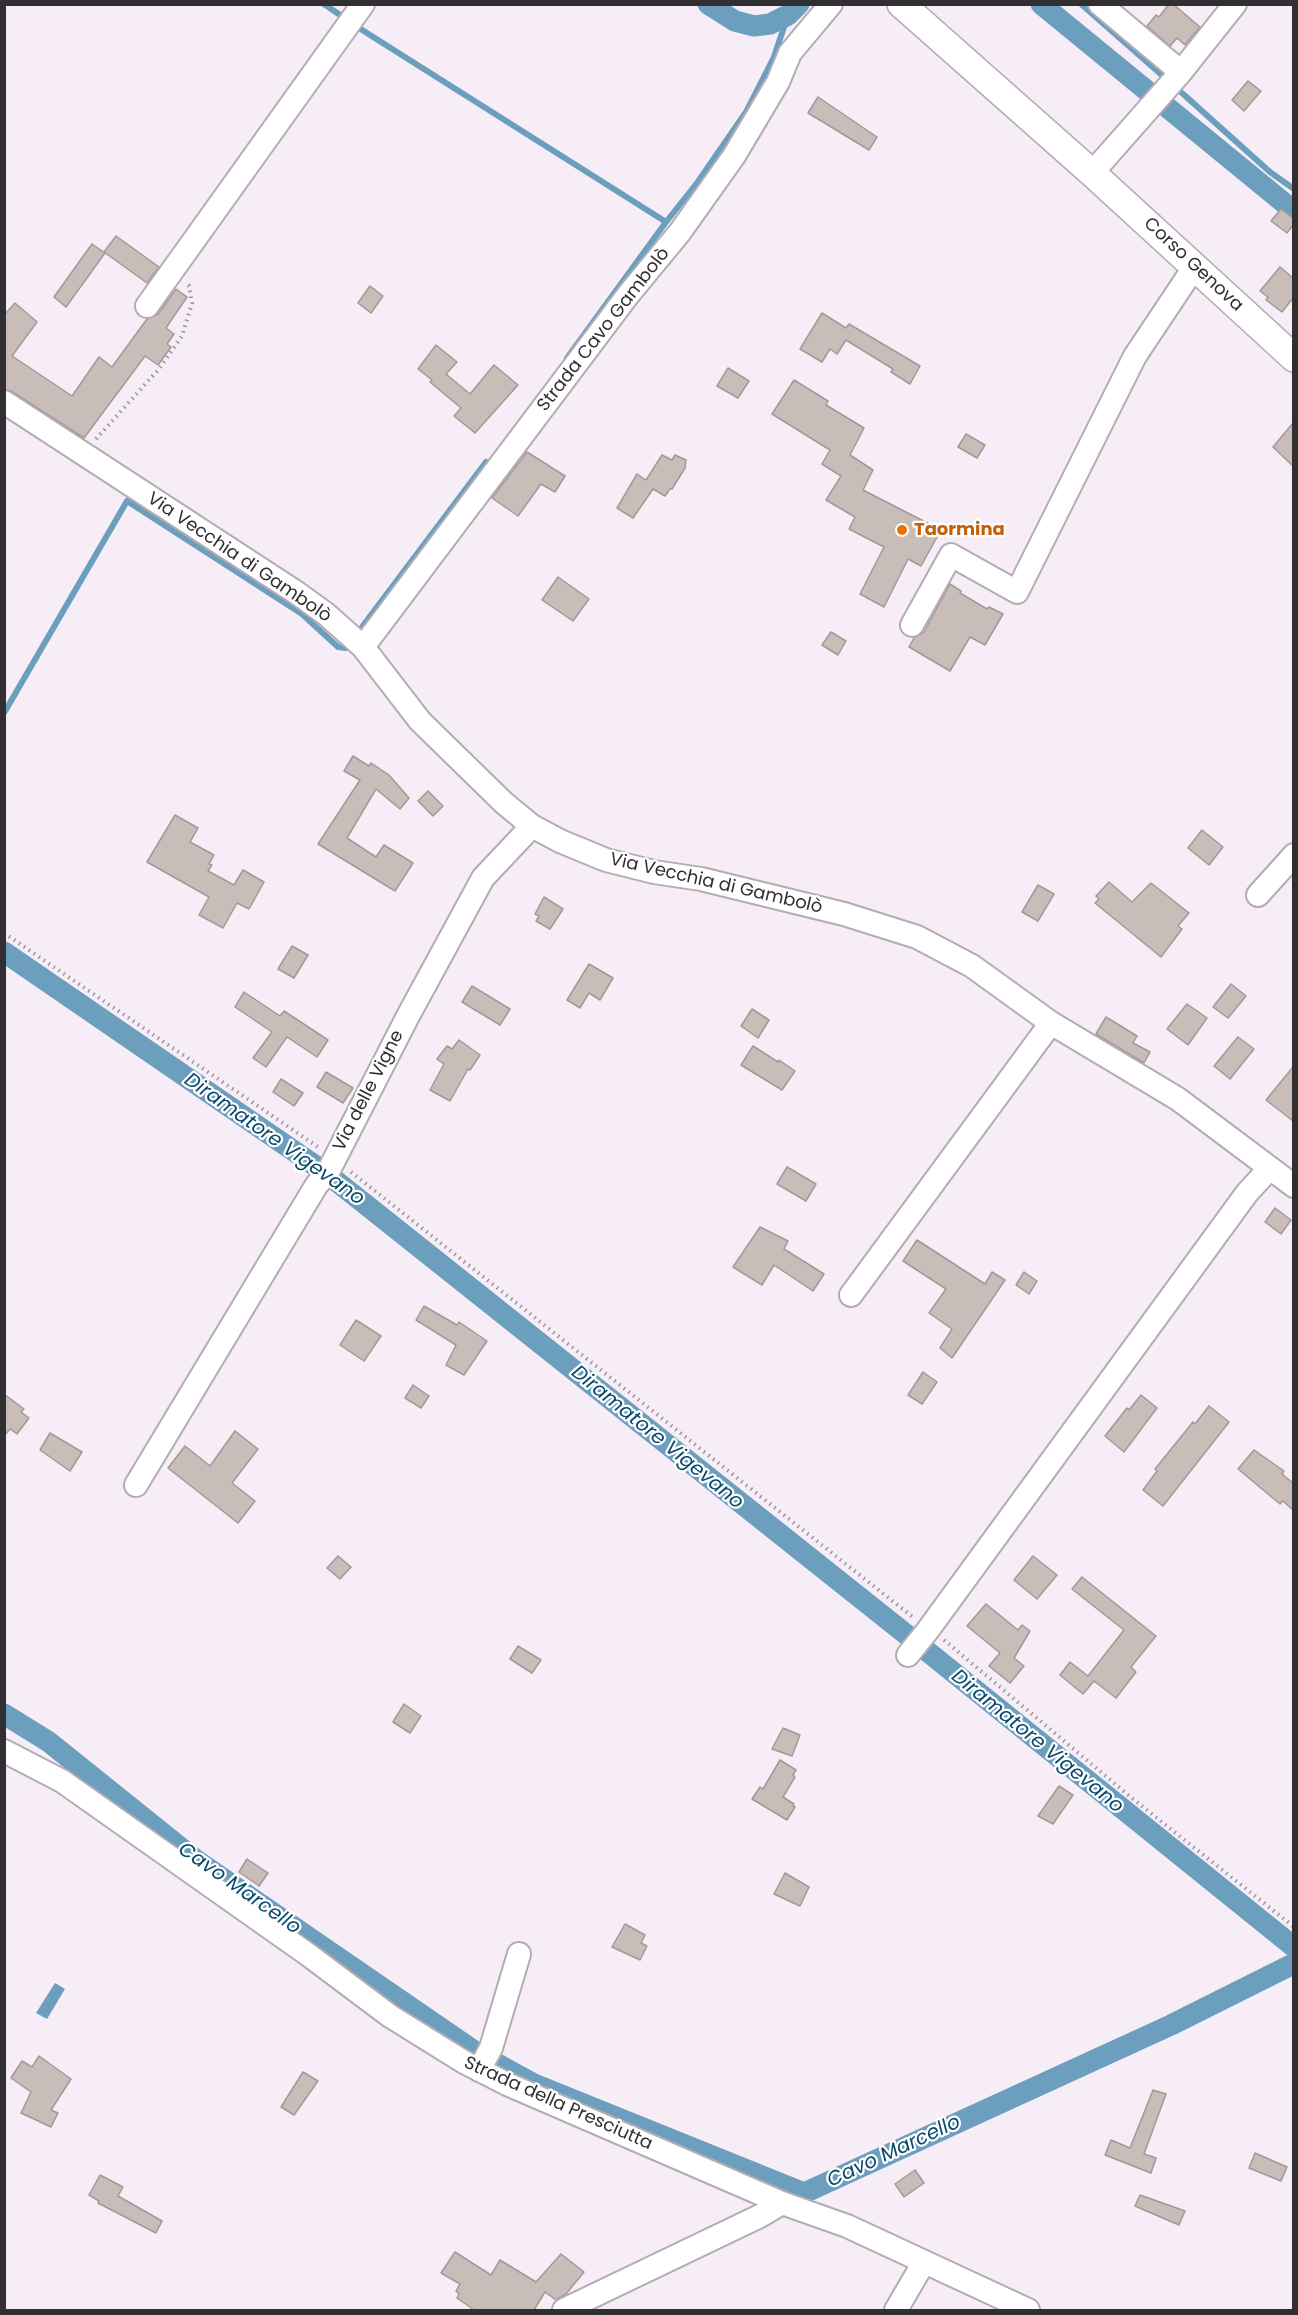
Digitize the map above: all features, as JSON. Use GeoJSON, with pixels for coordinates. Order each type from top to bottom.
{"type":"FeatureCollection","features":[{"type":"Feature","properties":{"kind":"main road","name":"Corso Genova"},"geometry":{"type":"LineString","coordinates":[[901,4],[1092,173],[1293,358]]}},
{"type":"Feature","properties":{"kind":"street"},"geometry":{"type":"LineString","coordinates":[[147,306],[363,4]]}},
{"type":"Feature","properties":{"kind":"street","name":"Strada Cavo Gambolò"},"geometry":{"type":"LineString","coordinates":[[363,647],[628,295],[680,232],[734,156],[778,82],[790,53],[831,4]]}},
{"type":"Feature","properties":{"kind":"street"},"geometry":{"type":"LineString","coordinates":[[1100,4],[1181,72]]}},
{"type":"Feature","properties":{"kind":"street"},"geometry":{"type":"LineString","coordinates":[[1092,173],[1181,72],[1235,4]]}},
{"type":"Feature","properties":{"kind":"street"},"geometry":{"type":"LineString","coordinates":[[912,625],[951,555],[1017,592],[1135,356],[1187,278],[1197,269]]}},
{"type":"Feature","properties":{"kind":"street","name":"Via Vecchia di Gambolò"},"geometry":{"type":"LineString","coordinates":[[4,402],[326,614],[363,647],[420,721],[504,803],[532,826],[560,841],[606,860],[654,872],[701,879],[844,914],[916,937],[972,966],[1051,1023],[1178,1100],[1293,1186]]}},
{"type":"Feature","properties":{"kind":"street","name":"Via delle Vigne"},"geometry":{"type":"LineString","coordinates":[[136,1485],[332,1163],[483,878],[532,826]]}},
{"type":"Feature","properties":{"kind":"street"},"geometry":{"type":"LineString","coordinates":[[1258,895],[1293,855]]}},
{"type":"Feature","properties":{"kind":"street"},"geometry":{"type":"LineString","coordinates":[[851,1295],[1051,1023]]}},
{"type":"Feature","properties":{"kind":"street"},"geometry":{"type":"LineString","coordinates":[[908,1655],[1247,1193],[1270,1168]]}},
{"type":"Feature","properties":{"kind":"street","name":"Strada della Presciutta"},"geometry":{"type":"LineString","coordinates":[[4,1751],[62,1781],[310,1956],[390,2016],[430,2043],[479,2070],[782,2203],[847,2226],[1028,2310]]}},
{"type":"Feature","properties":{"kind":"street"},"geometry":{"type":"LineString","coordinates":[[479,2070],[491,2048],[519,1954]]}},
{"type":"Feature","properties":{"kind":"street"},"geometry":{"type":"LineString","coordinates":[[564,2310],[760,2216],[782,2203]]}},
{"type":"Feature","properties":{"kind":"street"},"geometry":{"type":"LineString","coordinates":[[896,2310],[924,2262]]}},
{"type":"Feature","properties":{"kind":"path"},"geometry":{"type":"LineString","coordinates":[[83,454],[159,369],[182,336],[192,303],[189,286],[171,273]]}},
{"type":"Feature","properties":{"kind":"path"},"geometry":{"type":"LineString","coordinates":[[4,933],[332,1163],[484,1276],[906,1613],[953,1646],[1134,1799],[1293,1927]]}},
{"type":"Feature","properties":{"kind":"water"},"geometry":{"type":"Polygon","coordinates":[[[55,1983],[65,1989],[47,2019],[36,2013],[55,1983]]]}},
{"type":"Feature","properties":{"kind":"building"},"geometry":{"type":"Polygon","coordinates":[[[1169,4],[1173,4],[1200,27],[1185,45],[1177,38],[1170,46],[1147,26],[1156,15],[1159,17],[1169,4]]]}},
{"type":"Feature","properties":{"kind":"building"},"geometry":{"type":"Polygon","coordinates":[[[1248,81],[1261,91],[1244,111],[1232,100],[1248,81]]]}},
{"type":"Feature","properties":{"kind":"building"},"geometry":{"type":"Polygon","coordinates":[[[818,97],[877,137],[869,150],[808,113],[818,97]]]}},
{"type":"Feature","properties":{"kind":"building"},"geometry":{"type":"Polygon","coordinates":[[[1281,209],[1293,218],[1293,225],[1287,233],[1271,221],[1281,209]]]}},
{"type":"Feature","properties":{"kind":"building"},"geometry":{"type":"Polygon","coordinates":[[[116,236],[159,267],[147,283],[104,252],[116,236]]]}},
{"type":"Feature","properties":{"kind":"building"},"geometry":{"type":"Polygon","coordinates":[[[92,244],[105,253],[66,307],[54,297],[92,244]]]}},
{"type":"Feature","properties":{"kind":"building"},"geometry":{"type":"Polygon","coordinates":[[[1280,267],[1293,278],[1293,298],[1282,312],[1266,300],[1268,297],[1260,291],[1280,267]]]}},
{"type":"Feature","properties":{"kind":"building"},"geometry":{"type":"Polygon","coordinates":[[[370,286],[383,296],[371,313],[358,303],[370,286]]]}},
{"type":"Feature","properties":{"kind":"building"},"geometry":{"type":"Polygon","coordinates":[[[176,289],[187,297],[166,328],[174,334],[167,344],[171,347],[158,365],[145,356],[84,438],[11,391],[4,389],[4,315],[15,303],[37,322],[12,356],[72,396],[99,357],[112,367],[147,319],[158,314],[176,289]]]}},
{"type":"Feature","properties":{"kind":"building"},"geometry":{"type":"Polygon","coordinates":[[[822,313],[846,328],[849,324],[920,366],[910,384],[891,372],[893,369],[846,340],[837,354],[830,349],[822,362],[800,349],[822,313]]]}},
{"type":"Feature","properties":{"kind":"building"},"geometry":{"type":"Polygon","coordinates":[[[436,345],[457,362],[446,374],[470,394],[494,365],[518,385],[475,433],[454,416],[461,408],[418,369],[436,345]]]}},
{"type":"Feature","properties":{"kind":"building"},"geometry":{"type":"Polygon","coordinates":[[[728,368],[749,381],[738,398],[717,386],[728,368]]]}},
{"type":"Feature","properties":{"kind":"building"},"geometry":{"type":"Polygon","coordinates":[[[794,380],[828,401],[826,405],[864,428],[850,455],[873,470],[863,490],[941,530],[921,566],[908,559],[884,607],[860,594],[884,547],[849,529],[855,517],[826,500],[841,476],[822,464],[830,450],[772,414],[794,380]]]}},
{"type":"Feature","properties":{"kind":"building"},"geometry":{"type":"Polygon","coordinates":[[[1293,423],[1293,466],[1273,447],[1293,423]]]}},
{"type":"Feature","properties":{"kind":"building"},"geometry":{"type":"Polygon","coordinates":[[[966,434],[985,445],[977,458],[958,447],[966,434]]]}},
{"type":"Feature","properties":{"kind":"building"},"geometry":{"type":"Polygon","coordinates":[[[527,452],[565,476],[555,492],[541,484],[518,516],[492,498],[527,452]]]}},
{"type":"Feature","properties":{"kind":"building"},"geometry":{"type":"Polygon","coordinates":[[[662,455],[672,460],[675,455],[686,460],[685,468],[672,489],[665,496],[653,489],[633,518],[617,508],[637,474],[646,480],[662,455]]]}},
{"type":"Feature","properties":{"kind":"building"},"geometry":{"type":"Polygon","coordinates":[[[558,577],[589,599],[573,621],[542,600],[558,577]]]}},
{"type":"Feature","properties":{"kind":"building"},"geometry":{"type":"Polygon","coordinates":[[[950,584],[961,591],[960,593],[987,609],[989,607],[1003,614],[985,645],[970,637],[950,671],[909,647],[914,638],[924,632],[950,584]]]}},
{"type":"Feature","properties":{"kind":"building"},"geometry":{"type":"Polygon","coordinates":[[[831,632],[846,641],[838,655],[822,645],[831,632]]]}},
{"type":"Feature","properties":{"kind":"building"},"geometry":{"type":"Polygon","coordinates":[[[353,756],[369,766],[371,763],[389,775],[409,798],[400,809],[376,789],[347,838],[376,857],[384,845],[413,863],[395,891],[318,844],[360,780],[344,771],[353,756]]]}},
{"type":"Feature","properties":{"kind":"building"},"geometry":{"type":"Polygon","coordinates":[[[428,791],[443,806],[433,816],[418,801],[428,791]]]}},
{"type":"Feature","properties":{"kind":"building"},"geometry":{"type":"Polygon","coordinates":[[[175,815],[198,828],[190,842],[214,855],[208,871],[234,885],[243,870],[264,882],[249,909],[237,903],[223,928],[199,915],[209,897],[147,862],[175,815]]]}},
{"type":"Feature","properties":{"kind":"building"},"geometry":{"type":"Polygon","coordinates":[[[1202,830],[1223,847],[1209,865],[1188,848],[1202,830]]]}},
{"type":"Feature","properties":{"kind":"building"},"geometry":{"type":"Polygon","coordinates":[[[1109,882],[1132,902],[1151,883],[1189,913],[1178,926],[1182,929],[1161,957],[1095,903],[1099,899],[1096,896],[1109,882]]]}},
{"type":"Feature","properties":{"kind":"building"},"geometry":{"type":"Polygon","coordinates":[[[1038,885],[1054,894],[1038,921],[1022,912],[1038,885]]]}},
{"type":"Feature","properties":{"kind":"building"},"geometry":{"type":"Polygon","coordinates":[[[544,897],[563,909],[550,929],[536,921],[539,916],[535,914],[544,897]]]}},
{"type":"Feature","properties":{"kind":"building"},"geometry":{"type":"Polygon","coordinates":[[[292,946],[308,955],[294,978],[278,969],[292,946]]]}},
{"type":"Feature","properties":{"kind":"building"},"geometry":{"type":"Polygon","coordinates":[[[589,964],[613,978],[600,1000],[589,993],[580,1008],[567,1000],[589,964]]]}},
{"type":"Feature","properties":{"kind":"building"},"geometry":{"type":"Polygon","coordinates":[[[1231,984],[1246,996],[1228,1018],[1213,1007],[1231,984]]]}},
{"type":"Feature","properties":{"kind":"building"},"geometry":{"type":"Polygon","coordinates":[[[472,986],[510,1009],[500,1025],[462,1002],[472,986]]]}},
{"type":"Feature","properties":{"kind":"building"},"geometry":{"type":"Polygon","coordinates":[[[244,992],[280,1016],[284,1011],[328,1040],[317,1057],[287,1037],[266,1067],[253,1058],[272,1032],[235,1007],[244,992]]]}},
{"type":"Feature","properties":{"kind":"building"},"geometry":{"type":"Polygon","coordinates":[[[1187,1004],[1207,1018],[1188,1045],[1167,1029],[1187,1004]]]}},
{"type":"Feature","properties":{"kind":"building"},"geometry":{"type":"Polygon","coordinates":[[[752,1009],[769,1020],[758,1038],[741,1026],[752,1009]]]}},
{"type":"Feature","properties":{"kind":"building"},"geometry":{"type":"Polygon","coordinates":[[[1106,1017],[1137,1036],[1133,1043],[1150,1052],[1144,1063],[1096,1034],[1106,1017]]]}},
{"type":"Feature","properties":{"kind":"building"},"geometry":{"type":"Polygon","coordinates":[[[1238,1037],[1254,1049],[1230,1079],[1214,1066],[1238,1037]]]}},
{"type":"Feature","properties":{"kind":"building"},"geometry":{"type":"Polygon","coordinates":[[[459,1040],[480,1055],[470,1070],[468,1069],[450,1101],[430,1090],[444,1064],[437,1059],[447,1046],[452,1049],[459,1040]]]}},
{"type":"Feature","properties":{"kind":"building"},"geometry":{"type":"Polygon","coordinates":[[[753,1046],[795,1071],[782,1090],[741,1065],[753,1046]]]}},
{"type":"Feature","properties":{"kind":"building"},"geometry":{"type":"Polygon","coordinates":[[[1293,1067],[1293,1121],[1266,1100],[1293,1067]]]}},
{"type":"Feature","properties":{"kind":"building"},"geometry":{"type":"Polygon","coordinates":[[[326,1072],[353,1088],[343,1103],[317,1087],[326,1072]]]}},
{"type":"Feature","properties":{"kind":"building"},"geometry":{"type":"Polygon","coordinates":[[[281,1079],[303,1093],[294,1106],[273,1092],[281,1079]]]}},
{"type":"Feature","properties":{"kind":"building"},"geometry":{"type":"Polygon","coordinates":[[[787,1167],[816,1184],[806,1201],[777,1184],[787,1167]]]}},
{"type":"Feature","properties":{"kind":"building"},"geometry":{"type":"Polygon","coordinates":[[[1275,1208],[1291,1220],[1281,1234],[1265,1222],[1275,1208]]]}},
{"type":"Feature","properties":{"kind":"building"},"geometry":{"type":"Polygon","coordinates":[[[760,1227],[788,1241],[784,1249],[824,1274],[813,1291],[774,1265],[762,1285],[733,1267],[760,1227]]]}},
{"type":"Feature","properties":{"kind":"building"},"geometry":{"type":"Polygon","coordinates":[[[917,1240],[985,1284],[992,1272],[1005,1280],[952,1358],[940,1348],[952,1329],[929,1313],[946,1289],[903,1261],[917,1240]]]}},
{"type":"Feature","properties":{"kind":"building"},"geometry":{"type":"Polygon","coordinates":[[[1024,1272],[1037,1281],[1029,1294],[1016,1285],[1024,1272]]]}},
{"type":"Feature","properties":{"kind":"building"},"geometry":{"type":"Polygon","coordinates":[[[424,1306],[457,1325],[459,1322],[487,1341],[464,1375],[446,1365],[456,1345],[416,1320],[424,1306]]]}},
{"type":"Feature","properties":{"kind":"building"},"geometry":{"type":"Polygon","coordinates":[[[356,1320],[381,1336],[364,1361],[340,1345],[356,1320]]]}},
{"type":"Feature","properties":{"kind":"building"},"geometry":{"type":"Polygon","coordinates":[[[923,1372],[937,1382],[922,1404],[908,1395],[923,1372]]]}},
{"type":"Feature","properties":{"kind":"building"},"geometry":{"type":"Polygon","coordinates":[[[413,1385],[429,1396],[421,1408],[405,1398],[413,1385]]]}},
{"type":"Feature","properties":{"kind":"building"},"geometry":{"type":"Polygon","coordinates":[[[4,1394],[24,1409],[21,1412],[29,1418],[17,1434],[10,1429],[4,1436],[4,1394]]]}},
{"type":"Feature","properties":{"kind":"building"},"geometry":{"type":"Polygon","coordinates":[[[1141,1395],[1157,1408],[1124,1452],[1105,1436],[1127,1408],[1129,1410],[1141,1395]]]}},
{"type":"Feature","properties":{"kind":"building"},"geometry":{"type":"Polygon","coordinates":[[[1209,1406],[1229,1422],[1163,1506],[1143,1490],[1157,1471],[1155,1469],[1209,1406]]]}},
{"type":"Feature","properties":{"kind":"building"},"geometry":{"type":"Polygon","coordinates":[[[235,1431],[258,1449],[232,1483],[255,1501],[238,1523],[168,1468],[185,1446],[210,1466],[235,1431]]]}},
{"type":"Feature","properties":{"kind":"building"},"geometry":{"type":"Polygon","coordinates":[[[50,1433],[82,1452],[70,1471],[40,1450],[50,1433]]]}},
{"type":"Feature","properties":{"kind":"building"},"geometry":{"type":"Polygon","coordinates":[[[1254,1450],[1284,1471],[1282,1474],[1293,1483],[1293,1510],[1283,1501],[1280,1504],[1238,1469],[1254,1450]]]}},
{"type":"Feature","properties":{"kind":"building"},"geometry":{"type":"Polygon","coordinates":[[[338,1556],[351,1567],[340,1579],[327,1568],[338,1556]]]}},
{"type":"Feature","properties":{"kind":"building"},"geometry":{"type":"Polygon","coordinates":[[[1033,1556],[1057,1575],[1037,1599],[1014,1580],[1033,1556]]]}},
{"type":"Feature","properties":{"kind":"building"},"geometry":{"type":"Polygon","coordinates":[[[1082,1577],[1156,1636],[1131,1667],[1136,1672],[1116,1698],[1094,1681],[1083,1694],[1060,1675],[1070,1662],[1088,1676],[1124,1630],[1072,1589],[1082,1577]]]}},
{"type":"Feature","properties":{"kind":"building"},"geometry":{"type":"Polygon","coordinates":[[[986,1604],[1018,1630],[1022,1625],[1030,1631],[1014,1658],[1024,1666],[1010,1683],[989,1666],[1000,1653],[967,1626],[986,1604]]]}},
{"type":"Feature","properties":{"kind":"building"},"geometry":{"type":"Polygon","coordinates":[[[518,1646],[541,1660],[532,1673],[510,1659],[518,1646]]]}},
{"type":"Feature","properties":{"kind":"building"},"geometry":{"type":"Polygon","coordinates":[[[404,1704],[421,1716],[410,1733],[393,1722],[404,1704]]]}},
{"type":"Feature","properties":{"kind":"building"},"geometry":{"type":"Polygon","coordinates":[[[783,1728],[800,1735],[792,1756],[772,1749],[783,1728]]]}},
{"type":"Feature","properties":{"kind":"building"},"geometry":{"type":"Polygon","coordinates":[[[780,1760],[796,1770],[793,1775],[795,1777],[783,1797],[795,1807],[787,1820],[752,1799],[760,1787],[763,1789],[780,1760]]]}},
{"type":"Feature","properties":{"kind":"building"},"geometry":{"type":"Polygon","coordinates":[[[1059,1786],[1073,1795],[1053,1824],[1038,1816],[1059,1786]]]}},
{"type":"Feature","properties":{"kind":"building"},"geometry":{"type":"Polygon","coordinates":[[[247,1859],[268,1873],[259,1886],[239,1872],[247,1859]]]}},
{"type":"Feature","properties":{"kind":"building"},"geometry":{"type":"Polygon","coordinates":[[[785,1873],[809,1887],[800,1906],[774,1894],[785,1873]]]}},
{"type":"Feature","properties":{"kind":"building"},"geometry":{"type":"Polygon","coordinates":[[[625,1924],[645,1935],[641,1943],[647,1946],[640,1960],[612,1947],[625,1924]]]}},
{"type":"Feature","properties":{"kind":"building"},"geometry":{"type":"Polygon","coordinates":[[[39,2056],[71,2079],[51,2110],[58,2113],[51,2127],[21,2113],[31,2092],[11,2078],[22,2061],[32,2067],[39,2056]]]}},
{"type":"Feature","properties":{"kind":"building"},"geometry":{"type":"Polygon","coordinates":[[[303,2072],[318,2081],[294,2115],[281,2107],[303,2072]]]}},
{"type":"Feature","properties":{"kind":"building"},"geometry":{"type":"Polygon","coordinates":[[[1153,2090],[1166,2094],[1144,2154],[1156,2158],[1151,2173],[1105,2155],[1111,2140],[1130,2148],[1153,2090]]]}},
{"type":"Feature","properties":{"kind":"building"},"geometry":{"type":"Polygon","coordinates":[[[1255,2153],[1287,2167],[1281,2181],[1249,2168],[1255,2153]]]}},
{"type":"Feature","properties":{"kind":"building"},"geometry":{"type":"Polygon","coordinates":[[[915,2170],[924,2183],[904,2197],[895,2184],[915,2170]]]}},
{"type":"Feature","properties":{"kind":"building"},"geometry":{"type":"Polygon","coordinates":[[[100,2175],[123,2187],[118,2196],[162,2221],[156,2233],[98,2203],[99,2201],[89,2195],[100,2175]]]}},
{"type":"Feature","properties":{"kind":"building"},"geometry":{"type":"Polygon","coordinates":[[[1140,2195],[1185,2211],[1179,2225],[1135,2206],[1140,2195]]]}},
{"type":"Feature","properties":{"kind":"building"},"geometry":{"type":"Polygon","coordinates":[[[455,2252],[491,2275],[500,2260],[536,2282],[561,2254],[584,2272],[566,2294],[556,2300],[545,2292],[534,2310],[474,2310],[457,2298],[459,2294],[456,2291],[460,2284],[441,2273],[455,2252]]]}},
{"type":"Feature","properties":{"kind":"waterway"},"geometry":{"type":"LineString","coordinates":[[324,4],[343,17]]}},
{"type":"Feature","properties":{"kind":"waterway"},"geometry":{"type":"LineString","coordinates":[[708,4],[735,21],[754,26],[770,24],[788,15],[799,4]]}},
{"type":"Feature","properties":{"kind":"waterway"},"geometry":{"type":"LineString","coordinates":[[1041,4],[1294,211]]}},
{"type":"Feature","properties":{"kind":"waterway"},"geometry":{"type":"LineString","coordinates":[[1081,4],[1163,76]]}},
{"type":"Feature","properties":{"kind":"waterway"},"geometry":{"type":"LineString","coordinates":[[567,358],[697,183],[746,112],[774,57],[788,15]]}},
{"type":"Feature","properties":{"kind":"waterway"},"geometry":{"type":"LineString","coordinates":[[359,28],[666,222]]}},
{"type":"Feature","properties":{"kind":"waterway"},"geometry":{"type":"LineString","coordinates":[[1182,93],[1270,172],[1294,189]]}},
{"type":"Feature","properties":{"kind":"waterway"},"geometry":{"type":"LineString","coordinates":[[362,627],[486,462]]}},
{"type":"Feature","properties":{"kind":"waterway"},"geometry":{"type":"LineString","coordinates":[[4,713],[127,501],[302,614],[338,647],[346,648]]}},
{"type":"Feature","properties":{"kind":"waterway","name":"Diramatore Vigevano"},"geometry":{"type":"LineString","coordinates":[[4,952],[326,1173],[917,1643],[1294,1947]]}},
{"type":"Feature","properties":{"kind":"waterway","name":"Cavo Marcello"},"geometry":{"type":"LineString","coordinates":[[4,1714],[49,1742],[196,1860],[480,2055]]}},
{"type":"Feature","properties":{"kind":"waterway","name":"Cavo Marcello"},"geometry":{"type":"LineString","coordinates":[[490,2060],[534,2084],[804,2193],[1171,2025],[1293,1964]]}},
{"type":"Feature","properties":{"kind":"place","name":"Taormina"},"geometry":{"type":"Point","coordinates":[902,530]}}]}
